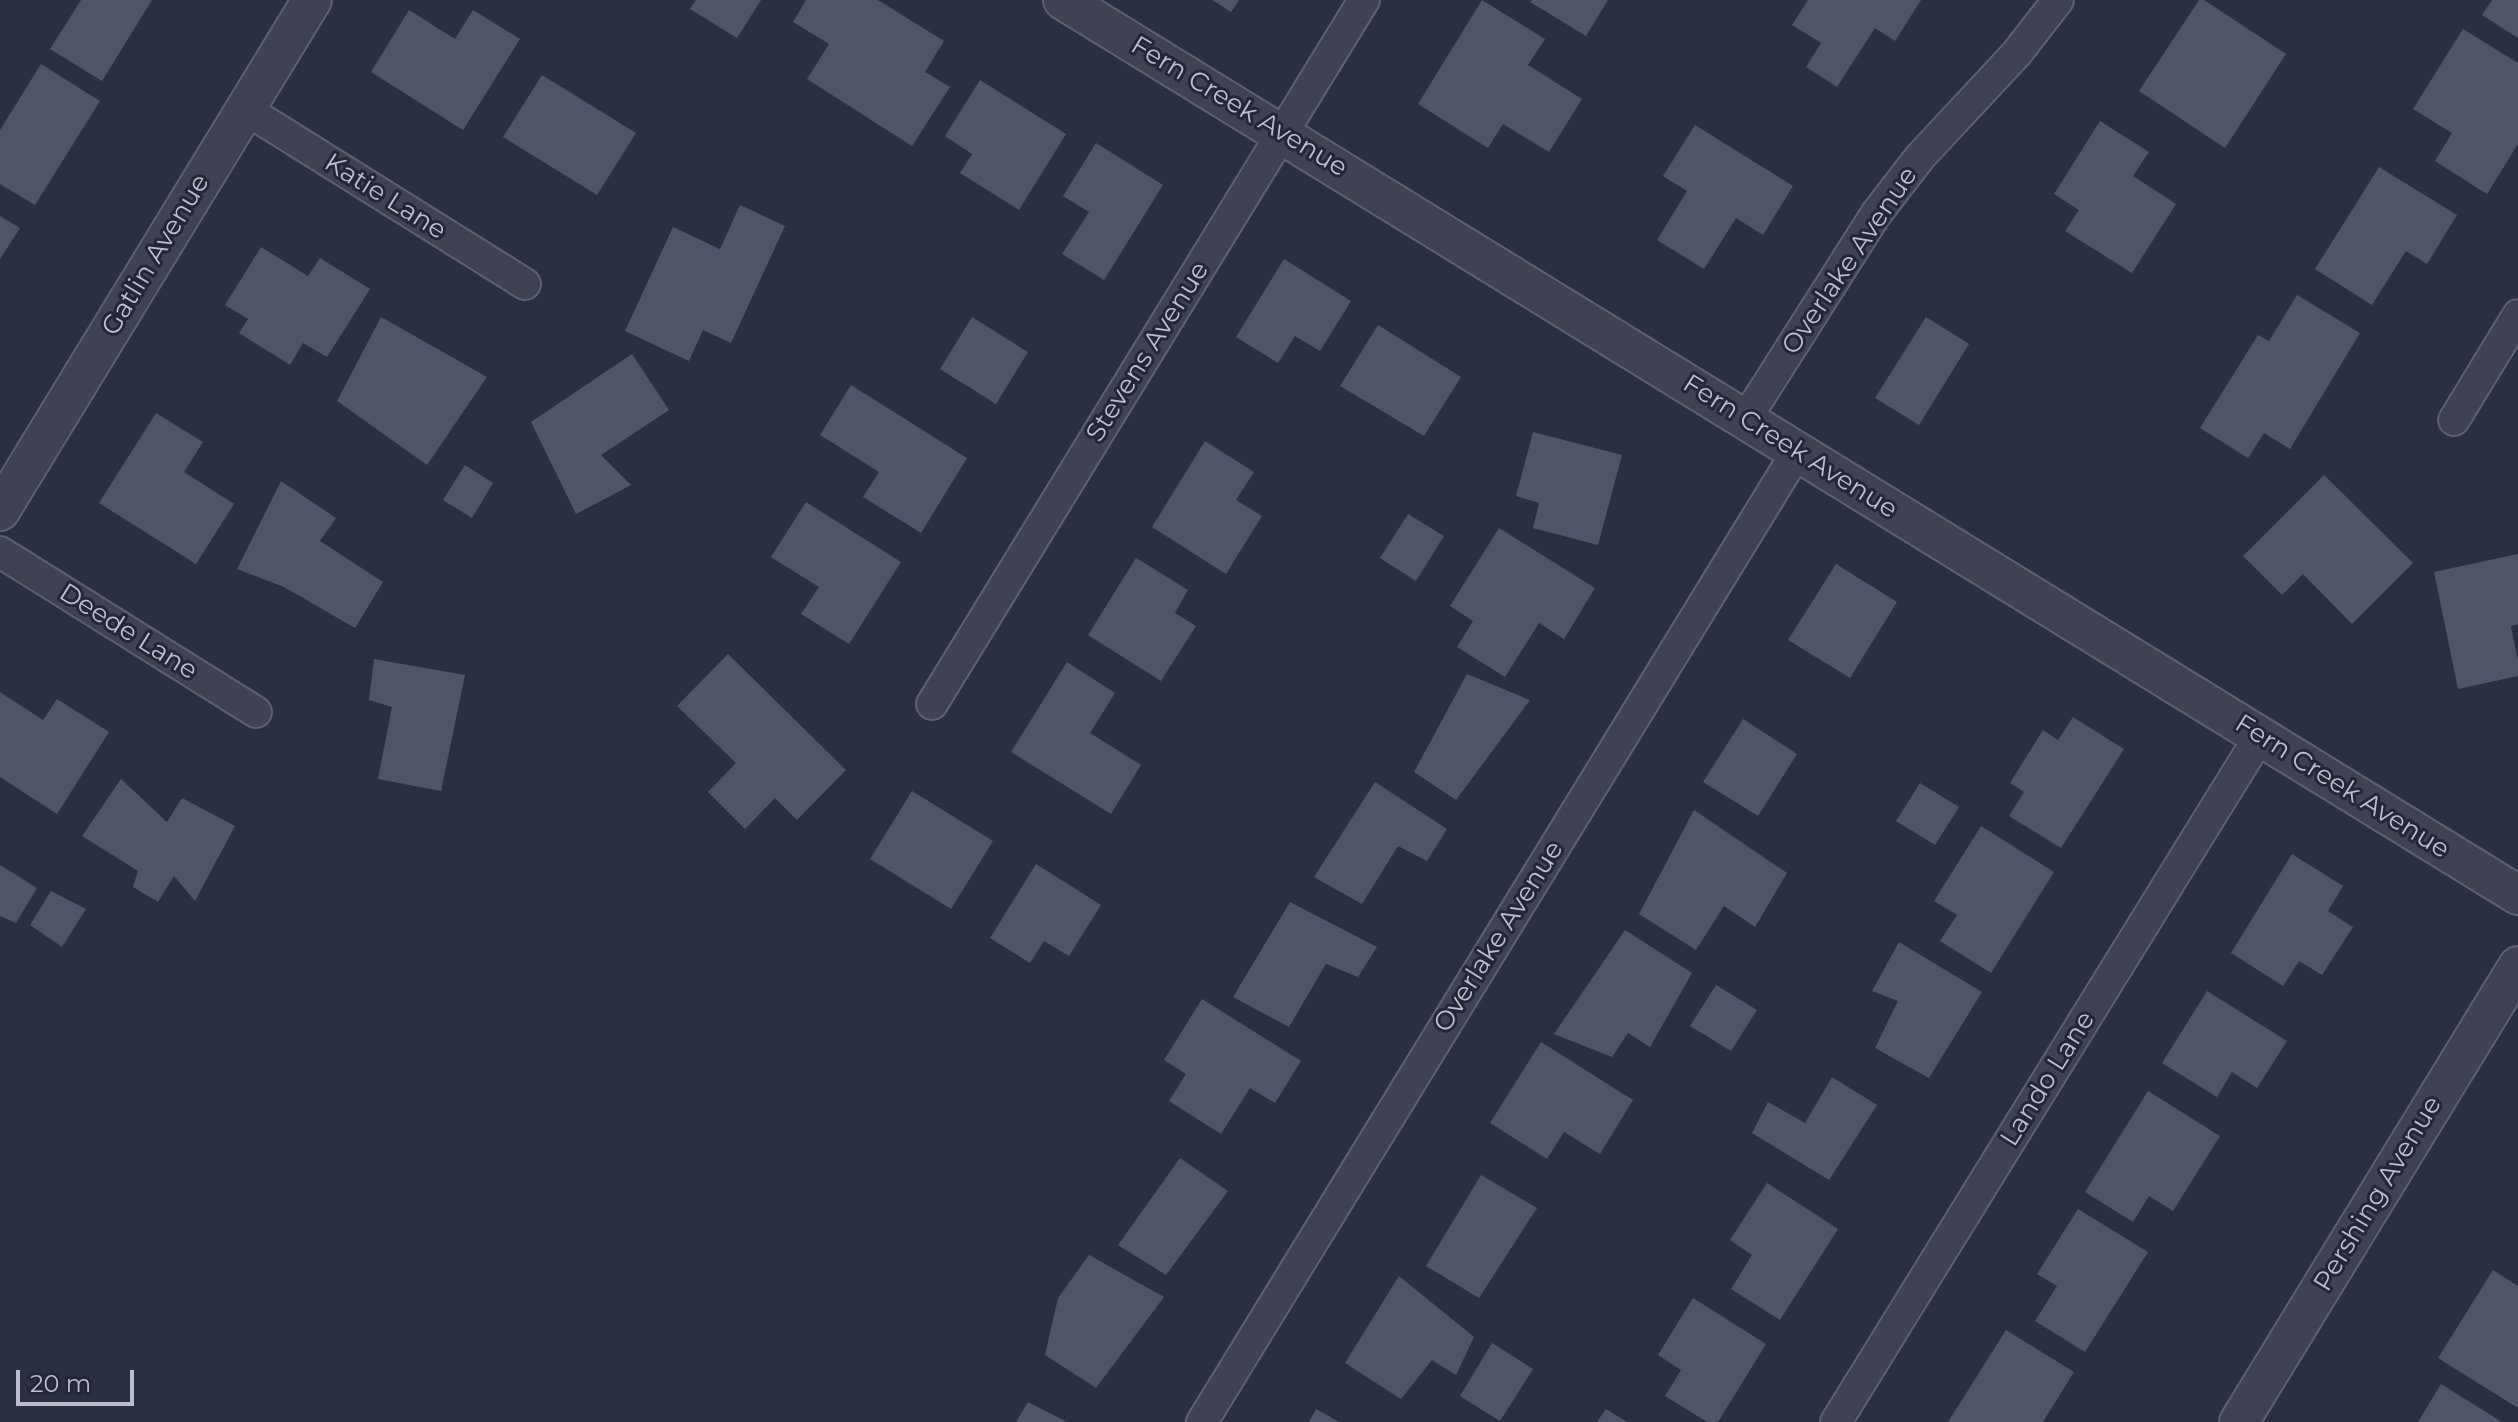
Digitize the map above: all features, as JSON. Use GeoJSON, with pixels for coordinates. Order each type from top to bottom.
{"type":"FeatureCollection","features":[{"type":"Feature","properties":{"kind":"street","name":"Gatlin Avenue"},"geometry":{"type":"LineString","coordinates":[[0,511],[312,0]]}},
{"type":"Feature","properties":{"kind":"street","name":"Fern Creek Avenue"},"geometry":{"type":"LineString","coordinates":[[1063,0],[2518,895]]}},
{"type":"Feature","properties":{"kind":"street","name":"Stevens Avenue"},"geometry":{"type":"LineString","coordinates":[[932,704],[1364,0]]}},
{"type":"Feature","properties":{"kind":"street","name":"Overlake Avenue"},"geometry":{"type":"LineString","coordinates":[[1745,420],[1876,214],[1920,157],[2017,53],[2058,0]]}},
{"type":"Feature","properties":{"kind":"street","name":"Katie Lane"},"geometry":{"type":"LineString","coordinates":[[245,109],[525,284]]}},
{"type":"Feature","properties":{"kind":"street"},"geometry":{"type":"LineString","coordinates":[[2454,420],[2518,315]]}},
{"type":"Feature","properties":{"kind":"street","name":"Overlake Avenue"},"geometry":{"type":"LineString","coordinates":[[1202,1422],[1797,452]]}},
{"type":"Feature","properties":{"kind":"street","name":"Deede Lane"},"geometry":{"type":"LineString","coordinates":[[0,552],[256,712]]}},
{"type":"Feature","properties":{"kind":"street","name":"Lando Lane"},"geometry":{"type":"LineString","coordinates":[[1836,1422],[2260,736]]}},
{"type":"Feature","properties":{"kind":"street","name":"Pershing Avenue"},"geometry":{"type":"LineString","coordinates":[[2239,1422],[2518,966]]}},
{"type":"Feature","properties":{"kind":"building"},"geometry":{"type":"Polygon","coordinates":[[[81,0],[152,0],[102,81],[50,49],[81,0]]]}},
{"type":"Feature","properties":{"kind":"building"},"geometry":{"type":"Polygon","coordinates":[[[696,0],[761,0],[737,38],[690,9],[696,0]]]}},
{"type":"Feature","properties":{"kind":"building"},"geometry":{"type":"Polygon","coordinates":[[[806,0],[878,0],[944,41],[925,72],[950,87],[912,146],[807,79],[829,44],[793,22],[806,0]]]}},
{"type":"Feature","properties":{"kind":"building"},"geometry":{"type":"Polygon","coordinates":[[[1212,0],[1239,0],[1231,12],[1212,0]]]}},
{"type":"Feature","properties":{"kind":"building"},"geometry":{"type":"Polygon","coordinates":[[[1482,0],[1545,39],[1528,65],[1582,99],[1549,152],[1503,124],[1488,148],[1418,104],[1482,0]]]}},
{"type":"Feature","properties":{"kind":"building"},"geometry":{"type":"Polygon","coordinates":[[[1608,0],[1586,36],[1530,2],[1608,0]]]}},
{"type":"Feature","properties":{"kind":"building"},"geometry":{"type":"Polygon","coordinates":[[[1808,0],[1921,0],[1895,41],[1875,28],[1837,87],[1806,67],[1821,43],[1792,25],[1808,0]]]}},
{"type":"Feature","properties":{"kind":"building"},"geometry":{"type":"Polygon","coordinates":[[[2199,0],[2204,0],[2286,54],[2225,148],[2139,91],[2199,0]]]}},
{"type":"Feature","properties":{"kind":"building"},"geometry":{"type":"Polygon","coordinates":[[[2492,0],[2518,0],[2518,38],[2482,15],[2492,0]]]}},
{"type":"Feature","properties":{"kind":"building"},"geometry":{"type":"Polygon","coordinates":[[[409,10],[455,39],[473,10],[520,39],[463,130],[371,72],[409,10]]]}},
{"type":"Feature","properties":{"kind":"building"},"geometry":{"type":"Polygon","coordinates":[[[2463,29],[2518,63],[2518,144],[2487,194],[2435,161],[2452,133],[2413,109],[2463,29]]]}},
{"type":"Feature","properties":{"kind":"building"},"geometry":{"type":"Polygon","coordinates":[[[41,64],[100,101],[35,205],[0,184],[0,130],[41,64]]]}},
{"type":"Feature","properties":{"kind":"building"},"geometry":{"type":"Polygon","coordinates":[[[542,75],[636,133],[597,195],[503,137],[542,75]]]}},
{"type":"Feature","properties":{"kind":"building"},"geometry":{"type":"Polygon","coordinates":[[[980,80],[1066,134],[1019,210],[960,173],[972,154],[945,136],[980,80]]]}},
{"type":"Feature","properties":{"kind":"building"},"geometry":{"type":"Polygon","coordinates":[[[2100,121],[2149,152],[2133,176],[2176,204],[2132,273],[2065,231],[2079,210],[2054,194],[2100,121]]]}},
{"type":"Feature","properties":{"kind":"building"},"geometry":{"type":"Polygon","coordinates":[[[1695,125],[1793,186],[1763,235],[1736,218],[1704,269],[1657,240],[1687,191],[1663,176],[1695,125]]]}},
{"type":"Feature","properties":{"kind":"building"},"geometry":{"type":"Polygon","coordinates":[[[1096,143],[1163,185],[1104,280],[1062,254],[1089,212],[1063,196],[1096,143]]]}},
{"type":"Feature","properties":{"kind":"building"},"geometry":{"type":"Polygon","coordinates":[[[2379,167],[2457,215],[2427,264],[2406,251],[2372,305],[2315,269],[2379,167]]]}},
{"type":"Feature","properties":{"kind":"building"},"geometry":{"type":"Polygon","coordinates":[[[740,205],[785,226],[731,343],[703,330],[689,361],[625,331],[673,227],[720,249],[740,205]]]}},
{"type":"Feature","properties":{"kind":"building"},"geometry":{"type":"Polygon","coordinates":[[[0,216],[20,228],[0,259],[0,216]]]}},
{"type":"Feature","properties":{"kind":"building"},"geometry":{"type":"Polygon","coordinates":[[[261,247],[308,276],[320,258],[370,289],[327,357],[303,343],[290,365],[239,333],[248,319],[225,305],[261,247]]]}},
{"type":"Feature","properties":{"kind":"building"},"geometry":{"type":"Polygon","coordinates":[[[1284,259],[1351,301],[1320,351],[1295,336],[1278,363],[1236,337],[1284,259]]]}},
{"type":"Feature","properties":{"kind":"building"},"geometry":{"type":"Polygon","coordinates":[[[2297,295],[2360,333],[2290,449],[2264,433],[2248,458],[2200,428],[2258,335],[2269,341],[2297,295]]]}},
{"type":"Feature","properties":{"kind":"building"},"geometry":{"type":"Polygon","coordinates":[[[381,317],[487,377],[427,465],[337,401],[381,317]]]}},
{"type":"Feature","properties":{"kind":"building"},"geometry":{"type":"Polygon","coordinates":[[[972,317],[1028,352],[996,404],[940,369],[972,317]]]}},
{"type":"Feature","properties":{"kind":"building"},"geometry":{"type":"Polygon","coordinates":[[[1926,317],[1969,344],[1919,425],[1875,398],[1926,317]]]}},
{"type":"Feature","properties":{"kind":"building"},"geometry":{"type":"Polygon","coordinates":[[[1378,325],[1461,377],[1424,436],[1340,386],[1378,325]]]}},
{"type":"Feature","properties":{"kind":"building"},"geometry":{"type":"Polygon","coordinates":[[[632,354],[669,410],[601,455],[631,485],[576,514],[531,422],[632,354]]]}},
{"type":"Feature","properties":{"kind":"building"},"geometry":{"type":"Polygon","coordinates":[[[851,385],[967,458],[921,533],[863,497],[879,472],[820,435],[851,385]]]}},
{"type":"Feature","properties":{"kind":"building"},"geometry":{"type":"Polygon","coordinates":[[[156,413],[203,442],[184,472],[234,504],[196,564],[99,503],[156,413]]]}},
{"type":"Feature","properties":{"kind":"building"},"geometry":{"type":"Polygon","coordinates":[[[1533,432],[1622,455],[1598,545],[1533,528],[1539,503],[1516,496],[1533,432]]]}},
{"type":"Feature","properties":{"kind":"building"},"geometry":{"type":"Polygon","coordinates":[[[1205,441],[1254,472],[1236,500],[1262,516],[1226,574],[1152,527],[1205,441]]]}},
{"type":"Feature","properties":{"kind":"building"},"geometry":{"type":"Polygon","coordinates":[[[465,465],[493,483],[472,518],[443,500],[465,465]]]}},
{"type":"Feature","properties":{"kind":"building"},"geometry":{"type":"Polygon","coordinates":[[[2324,475],[2413,563],[2352,624],[2303,574],[2282,595],[2243,556],[2324,475]]]}},
{"type":"Feature","properties":{"kind":"building"},"geometry":{"type":"Polygon","coordinates":[[[281,481],[336,518],[320,541],[383,582],[355,628],[284,587],[237,569],[281,481]]]}},
{"type":"Feature","properties":{"kind":"building"},"geometry":{"type":"Polygon","coordinates":[[[806,502],[901,562],[849,644],[801,614],[819,587],[771,557],[806,502]]]}},
{"type":"Feature","properties":{"kind":"building"},"geometry":{"type":"Polygon","coordinates":[[[1408,514],[1444,536],[1416,581],[1380,558],[1408,514]]]}},
{"type":"Feature","properties":{"kind":"building"},"geometry":{"type":"Polygon","coordinates":[[[1499,528],[1595,588],[1564,639],[1539,623],[1505,677],[1457,647],[1473,621],[1450,606],[1499,528]]]}},
{"type":"Feature","properties":{"kind":"building"},"geometry":{"type":"Polygon","coordinates":[[[2518,554],[2518,624],[2511,626],[2518,676],[2458,689],[2434,572],[2518,554]]]}},
{"type":"Feature","properties":{"kind":"building"},"geometry":{"type":"Polygon","coordinates":[[[1136,558],[1188,590],[1175,613],[1196,626],[1161,681],[1088,635],[1136,558]]]}},
{"type":"Feature","properties":{"kind":"building"},"geometry":{"type":"Polygon","coordinates":[[[1836,564],[1897,602],[1850,678],[1788,640],[1836,564]]]}},
{"type":"Feature","properties":{"kind":"building"},"geometry":{"type":"Polygon","coordinates":[[[728,654],[846,770],[797,820],[775,798],[745,829],[708,792],[736,763],[677,706],[728,654]]]}},
{"type":"Feature","properties":{"kind":"building"},"geometry":{"type":"Polygon","coordinates":[[[374,659],[465,675],[441,791],[378,779],[392,707],[369,700],[374,659]]]}},
{"type":"Feature","properties":{"kind":"building"},"geometry":{"type":"Polygon","coordinates":[[[1067,662],[1115,693],[1090,733],[1141,765],[1111,814],[1011,752],[1067,662]]]}},
{"type":"Feature","properties":{"kind":"building"},"geometry":{"type":"Polygon","coordinates":[[[1467,674],[1530,700],[1456,800],[1414,772],[1467,674]]]}},
{"type":"Feature","properties":{"kind":"building"},"geometry":{"type":"Polygon","coordinates":[[[0,692],[43,720],[57,699],[109,732],[57,814],[0,777],[0,692]]]}},
{"type":"Feature","properties":{"kind":"building"},"geometry":{"type":"Polygon","coordinates":[[[2073,717],[2124,749],[2061,848],[2009,816],[2024,792],[2010,783],[2043,730],[2058,740],[2073,717]]]}},
{"type":"Feature","properties":{"kind":"building"},"geometry":{"type":"Polygon","coordinates":[[[1743,719],[1797,754],[1758,816],[1703,782],[1743,719]]]}},
{"type":"Feature","properties":{"kind":"building"},"geometry":{"type":"Polygon","coordinates":[[[121,779],[167,822],[182,798],[235,826],[195,901],[174,876],[158,902],[133,887],[138,871],[82,836],[121,779]]]}},
{"type":"Feature","properties":{"kind":"building"},"geometry":{"type":"Polygon","coordinates":[[[1375,782],[1447,829],[1427,861],[1398,846],[1362,904],[1314,877],[1375,782]]]}},
{"type":"Feature","properties":{"kind":"building"},"geometry":{"type":"Polygon","coordinates":[[[1920,783],[1959,807],[1935,845],[1896,821],[1920,783]]]}},
{"type":"Feature","properties":{"kind":"building"},"geometry":{"type":"Polygon","coordinates":[[[912,791],[993,841],[951,909],[870,859],[912,791]]]}},
{"type":"Feature","properties":{"kind":"building"},"geometry":{"type":"Polygon","coordinates":[[[1694,810],[1787,873],[1755,927],[1724,906],[1696,950],[1639,914],[1694,810]]]}},
{"type":"Feature","properties":{"kind":"building"},"geometry":{"type":"Polygon","coordinates":[[[1981,826],[2054,872],[1991,973],[1940,941],[1957,915],[1934,901],[1981,826]]]}},
{"type":"Feature","properties":{"kind":"building"},"geometry":{"type":"Polygon","coordinates":[[[2292,854],[2343,886],[2328,911],[2353,927],[2322,975],[2299,961],[2283,986],[2231,953],[2292,854]]]}},
{"type":"Feature","properties":{"kind":"building"},"geometry":{"type":"Polygon","coordinates":[[[1036,864],[1101,905],[1069,956],[1044,941],[1030,963],[990,938],[1036,864]]]}},
{"type":"Feature","properties":{"kind":"building"},"geometry":{"type":"Polygon","coordinates":[[[0,865],[37,888],[16,923],[0,916],[0,865]]]}},
{"type":"Feature","properties":{"kind":"building"},"geometry":{"type":"Polygon","coordinates":[[[51,891],[86,909],[62,947],[30,925],[51,891]]]}},
{"type":"Feature","properties":{"kind":"building"},"geometry":{"type":"Polygon","coordinates":[[[1290,902],[1377,947],[1358,977],[1326,964],[1289,1027],[1233,997],[1290,902]]]}},
{"type":"Feature","properties":{"kind":"building"},"geometry":{"type":"Polygon","coordinates":[[[1625,930],[1692,973],[1650,1047],[1628,1033],[1612,1057],[1554,1034],[1625,930]]]}},
{"type":"Feature","properties":{"kind":"building"},"geometry":{"type":"Polygon","coordinates":[[[1899,942],[1982,992],[1929,1078],[1875,1048],[1898,1001],[1872,991],[1899,942]]]}},
{"type":"Feature","properties":{"kind":"building"},"geometry":{"type":"Polygon","coordinates":[[[1716,985],[1757,1010],[1731,1051],[1690,1026],[1716,985]]]}},
{"type":"Feature","properties":{"kind":"building"},"geometry":{"type":"Polygon","coordinates":[[[2207,991],[2287,1041],[2257,1088],[2232,1072],[2217,1097],[2162,1063],[2207,991]]]}},
{"type":"Feature","properties":{"kind":"building"},"geometry":{"type":"Polygon","coordinates":[[[1202,999],[1301,1061],[1275,1103],[1250,1088],[1221,1134],[1169,1101],[1186,1074],[1164,1060],[1202,999]]]}},
{"type":"Feature","properties":{"kind":"building"},"geometry":{"type":"Polygon","coordinates":[[[1541,1042],[1633,1100],[1600,1154],[1564,1132],[1547,1159],[1490,1123],[1541,1042]]]}},
{"type":"Feature","properties":{"kind":"building"},"geometry":{"type":"Polygon","coordinates":[[[1832,1077],[1877,1105],[1829,1180],[1752,1133],[1768,1102],[1805,1123],[1832,1077]]]}},
{"type":"Feature","properties":{"kind":"building"},"geometry":{"type":"Polygon","coordinates":[[[2148,1091],[2220,1136],[2173,1211],[2149,1196],[2133,1222],[2085,1192],[2148,1091]]]}},
{"type":"Feature","properties":{"kind":"building"},"geometry":{"type":"Polygon","coordinates":[[[1180,1158],[1228,1191],[1166,1275],[1118,1245],[1180,1158]]]}},
{"type":"Feature","properties":{"kind":"building"},"geometry":{"type":"Polygon","coordinates":[[[1481,1175],[1537,1208],[1479,1298],[1426,1266],[1481,1175]]]}},
{"type":"Feature","properties":{"kind":"building"},"geometry":{"type":"Polygon","coordinates":[[[1767,1183],[1838,1229],[1780,1320],[1731,1289],[1752,1255],[1730,1240],[1767,1183]]]}},
{"type":"Feature","properties":{"kind":"building"},"geometry":{"type":"Polygon","coordinates":[[[2078,1209],[2148,1252],[2085,1352],[2035,1321],[2057,1286],[2037,1274],[2078,1209]]]}},
{"type":"Feature","properties":{"kind":"building"},"geometry":{"type":"Polygon","coordinates":[[[1089,1255],[1164,1297],[1096,1388],[1045,1355],[1058,1298],[1089,1255]]]}},
{"type":"Feature","properties":{"kind":"building"},"geometry":{"type":"Polygon","coordinates":[[[2493,1270],[2518,1286],[2518,1408],[2438,1358],[2493,1270]]]}},
{"type":"Feature","properties":{"kind":"building"},"geometry":{"type":"Polygon","coordinates":[[[1399,1276],[1474,1337],[1456,1375],[1432,1360],[1401,1399],[1345,1363],[1399,1276]]]}},
{"type":"Feature","properties":{"kind":"building"},"geometry":{"type":"Polygon","coordinates":[[[1693,1298],[1766,1344],[1718,1422],[1707,1422],[1665,1396],[1681,1370],[1658,1355],[1693,1298]]]}},
{"type":"Feature","properties":{"kind":"building"},"geometry":{"type":"Polygon","coordinates":[[[2006,1330],[2074,1372],[2043,1422],[1948,1422],[2006,1330]]]}},
{"type":"Feature","properties":{"kind":"building"},"geometry":{"type":"Polygon","coordinates":[[[1492,1343],[1533,1369],[1500,1421],[1460,1396],[1492,1343]]]}},
{"type":"Feature","properties":{"kind":"building"},"geometry":{"type":"Polygon","coordinates":[[[2441,1384],[2502,1422],[2418,1422],[2441,1384]]]}},
{"type":"Feature","properties":{"kind":"building"},"geometry":{"type":"Polygon","coordinates":[[[1028,1402],[1067,1422],[1016,1422],[1028,1402]]]}},
{"type":"Feature","properties":{"kind":"building"},"geometry":{"type":"Polygon","coordinates":[[[1316,1409],[1339,1422],[1309,1422],[1316,1409]]]}},
{"type":"Feature","properties":{"kind":"building"},"geometry":{"type":"Polygon","coordinates":[[[1606,1409],[1627,1422],[1597,1422],[1606,1409]]]}}]}
